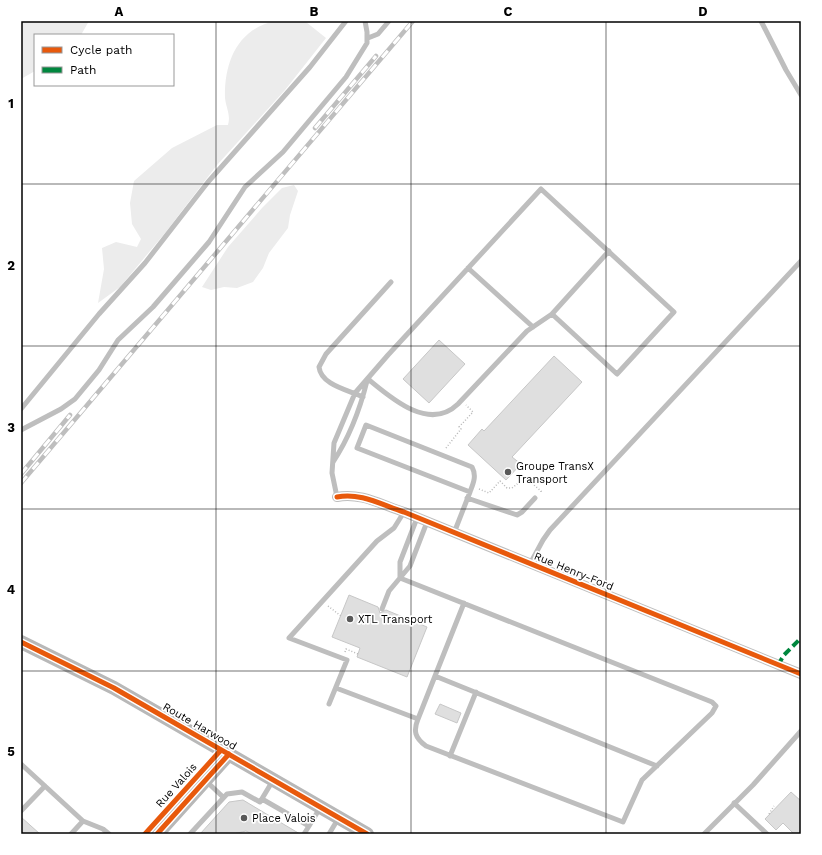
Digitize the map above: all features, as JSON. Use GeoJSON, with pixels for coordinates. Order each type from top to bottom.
{"type":"FeatureCollection","features":[{"type":"Feature","properties":{"kind":"main road","name":"Route Harwood"},"geometry":{"type":"LineString","coordinates":[[21,642],[114,688],[364,833]]}},
{"type":"Feature","properties":{"kind":"main road","name":"Rue Valois"},"geometry":{"type":"LineString","coordinates":[[162,832],[228,754]]}},
{"type":"Feature","properties":{"kind":"street","name":"Rue Henry-Ford"},"geometry":{"type":"LineString","coordinates":[[337,497],[347,495],[361,497],[404,512],[801,674]]}},
{"type":"Feature","properties":{"kind":"lane"},"geometry":{"type":"LineString","coordinates":[[21,408],[99,314],[145,263],[208,182],[310,67],[346,21]]}},
{"type":"Feature","properties":{"kind":"lane"},"geometry":{"type":"LineString","coordinates":[[21,430],[69,404],[87,386],[118,340],[153,308],[209,242],[245,187],[279,157],[333,93],[358,59],[368,38],[365,21]]}},
{"type":"Feature","properties":{"kind":"lane"},"geometry":{"type":"LineString","coordinates":[[368,38],[378,34],[389,21]]}},
{"type":"Feature","properties":{"kind":"lane"},"geometry":{"type":"LineString","coordinates":[[761,21],[786,70],[801,95]]}},
{"type":"Feature","properties":{"kind":"lane"},"geometry":{"type":"LineString","coordinates":[[337,497],[332,480],[334,444],[355,393],[541,189],[674,312],[617,374],[552,314]]}},
{"type":"Feature","properties":{"kind":"lane"},"geometry":{"type":"LineString","coordinates":[[368,378],[393,399],[409,408],[423,413],[439,415],[445,413],[461,401],[526,331],[552,314],[609,251]]}},
{"type":"Feature","properties":{"kind":"lane"},"geometry":{"type":"LineString","coordinates":[[530,564],[542,540],[550,530],[801,261]]}},
{"type":"Feature","properties":{"kind":"lane"},"geometry":{"type":"LineString","coordinates":[[468,268],[533,327]]}},
{"type":"Feature","properties":{"kind":"lane"},"geometry":{"type":"LineString","coordinates":[[363,397],[323,378],[320,371],[320,363],[326,354],[391,282]]}},
{"type":"Feature","properties":{"kind":"lane"},"geometry":{"type":"LineString","coordinates":[[333,463],[343,446],[363,397],[368,378]]}},
{"type":"Feature","properties":{"kind":"lane"},"geometry":{"type":"LineString","coordinates":[[454,533],[470,492],[474,470],[469,465],[366,426],[357,448],[470,492]]}},
{"type":"Feature","properties":{"kind":"lane"},"geometry":{"type":"LineString","coordinates":[[467,498],[514,515],[520,514],[536,497]]}},
{"type":"Feature","properties":{"kind":"lane"},"geometry":{"type":"LineString","coordinates":[[329,704],[347,660],[289,638],[377,541],[397,524],[404,512]]}},
{"type":"Feature","properties":{"kind":"lane"},"geometry":{"type":"LineString","coordinates":[[400,578],[400,562],[417,518]]}},
{"type":"Feature","properties":{"kind":"lane"},"geometry":{"type":"LineString","coordinates":[[382,609],[389,591],[410,566],[427,522]]}},
{"type":"Feature","properties":{"kind":"lane"},"geometry":{"type":"LineString","coordinates":[[400,578],[464,603],[715,704],[716,706],[712,713],[642,780],[623,822],[450,756],[420,742],[414,731],[464,603]]}},
{"type":"Feature","properties":{"kind":"lane"},"geometry":{"type":"LineString","coordinates":[[435,676],[657,766]]}},
{"type":"Feature","properties":{"kind":"lane"},"geometry":{"type":"LineString","coordinates":[[336,688],[418,719]]}},
{"type":"Feature","properties":{"kind":"lane"},"geometry":{"type":"LineString","coordinates":[[450,756],[476,692]]}},
{"type":"Feature","properties":{"kind":"lane"},"geometry":{"type":"LineString","coordinates":[[704,834],[801,731]]}},
{"type":"Feature","properties":{"kind":"lane"},"geometry":{"type":"LineString","coordinates":[[21,764],[83,821],[104,829],[109,834]]}},
{"type":"Feature","properties":{"kind":"lane"},"geometry":{"type":"LineString","coordinates":[[190,834],[223,797],[237,792],[242,792],[260,802],[273,780]]}},
{"type":"Feature","properties":{"kind":"lane"},"geometry":{"type":"LineString","coordinates":[[206,781],[223,797]]}},
{"type":"Feature","properties":{"kind":"lane"},"geometry":{"type":"LineString","coordinates":[[21,811],[45,786]]}},
{"type":"Feature","properties":{"kind":"lane"},"geometry":{"type":"LineString","coordinates":[[262,799],[308,826]]}},
{"type":"Feature","properties":{"kind":"lane"},"geometry":{"type":"LineString","coordinates":[[734,803],[767,834]]}},
{"type":"Feature","properties":{"kind":"lane"},"geometry":{"type":"LineString","coordinates":[[304,834],[320,807]]}},
{"type":"Feature","properties":{"kind":"lane"},"geometry":{"type":"LineString","coordinates":[[329,834],[339,818]]}},
{"type":"Feature","properties":{"kind":"lane"},"geometry":{"type":"LineString","coordinates":[[71,834],[83,821]]}},
{"type":"Feature","properties":{"kind":"path"},"geometry":{"type":"LineString","coordinates":[[448,443],[461,429],[459,427],[473,412],[461,401]]}},
{"type":"Feature","properties":{"kind":"path"},"geometry":{"type":"LineString","coordinates":[[475,488],[489,493],[503,477]]}},
{"type":"Feature","properties":{"kind":"path"},"geometry":{"type":"LineString","coordinates":[[500,481],[509,489],[515,487],[521,481],[529,480],[540,490],[536,497]]}},
{"type":"Feature","properties":{"kind":"path"},"geometry":{"type":"LineString","coordinates":[[332,609],[341,616]]}},
{"type":"Feature","properties":{"kind":"path"},"geometry":{"type":"LineString","coordinates":[[345,652],[346,649],[358,654]]}},
{"type":"Feature","properties":{"kind":"path"},"geometry":{"type":"LineString","coordinates":[[769,814],[774,806]]}},
{"type":"Feature","properties":{"kind":"shaded area"},"geometry":{"type":"Polygon","coordinates":[[[21,21],[89,21],[82,34],[34,34],[34,72],[21,79],[21,21]]]}},
{"type":"Feature","properties":{"kind":"shaded area"},"geometry":{"type":"Polygon","coordinates":[[[275,21],[306,22],[326,38],[285,90],[217,165],[165,233],[120,287],[98,303],[104,269],[102,248],[116,242],[137,247],[141,239],[132,224],[130,203],[134,181],[172,148],[217,125],[228,125],[229,115],[225,98],[225,85],[230,60],[235,49],[251,31],[262,25],[275,21]]]}},
{"type":"Feature","properties":{"kind":"shaded area"},"geometry":{"type":"Polygon","coordinates":[[[294,185],[298,191],[290,215],[288,228],[269,253],[263,268],[253,282],[237,288],[224,287],[211,290],[202,287],[228,247],[262,208],[282,188],[294,185]]]}},
{"type":"Feature","properties":{"kind":"building"},"geometry":{"type":"Polygon","coordinates":[[[439,340],[465,364],[429,403],[403,379],[439,340]]]}},
{"type":"Feature","properties":{"kind":"building"},"geometry":{"type":"Polygon","coordinates":[[[554,356],[582,382],[512,457],[521,464],[506,480],[468,445],[482,429],[484,431],[554,356]]]}},
{"type":"Feature","properties":{"kind":"building"},"geometry":{"type":"Polygon","coordinates":[[[349,595],[378,607],[380,613],[386,610],[427,627],[407,677],[357,657],[360,648],[332,637],[349,595]]]}},
{"type":"Feature","properties":{"kind":"building"},"geometry":{"type":"Polygon","coordinates":[[[440,704],[461,713],[457,723],[435,714],[440,704]]]}},
{"type":"Feature","properties":{"kind":"building"},"geometry":{"type":"Polygon","coordinates":[[[791,792],[801,801],[801,834],[794,834],[783,823],[776,830],[765,819],[791,792]]]}},
{"type":"Feature","properties":{"kind":"building","name":"Place Valois"},"geometry":{"type":"Polygon","coordinates":[[[243,800],[300,834],[252,834],[246,831],[233,834],[200,834],[229,802],[243,800]]]}},
{"type":"Feature","properties":{"kind":"building"},"geometry":{"type":"Polygon","coordinates":[[[21,817],[40,834],[21,834],[21,817]]]}},
{"type":"Feature","properties":{"kind":"railway"},"geometry":{"type":"LineString","coordinates":[[21,483],[413,21]]}},
{"type":"Feature","properties":{"kind":"railway"},"geometry":{"type":"LineString","coordinates":[[315,128],[376,56]]}},
{"type":"Feature","properties":{"kind":"railway"},"geometry":{"type":"LineString","coordinates":[[21,474],[70,415]]}},
{"type":"Feature","properties":{"kind":"marked path"},"geometry":{"type":"LineString","coordinates":[[778,665],[784,655],[801,638]]}},
{"type":"Feature","properties":{"kind":"cycle path"},"geometry":{"type":"LineString","coordinates":[[337,497],[354,496],[363,498],[404,512],[801,674]]}},
{"type":"Feature","properties":{"kind":"cycle path"},"geometry":{"type":"LineString","coordinates":[[21,642],[114,688],[367,834]]}},
{"type":"Feature","properties":{"kind":"cycle path"},"geometry":{"type":"LineString","coordinates":[[145,834],[221,750]]}},
{"type":"Feature","properties":{"kind":"cycle path"},"geometry":{"type":"LineString","coordinates":[[157,834],[229,754]]}},
{"type":"Feature","properties":{"kind":"place","name":"Groupe TransX Transport"},"geometry":{"type":"Point","coordinates":[508,472]}},
{"type":"Feature","properties":{"kind":"place","name":"XTL Transport"},"geometry":{"type":"Point","coordinates":[350,619]}},
{"type":"Feature","properties":{"kind":"place","name":"Place Valois"},"geometry":{"type":"Point","coordinates":[244,818]}}]}
